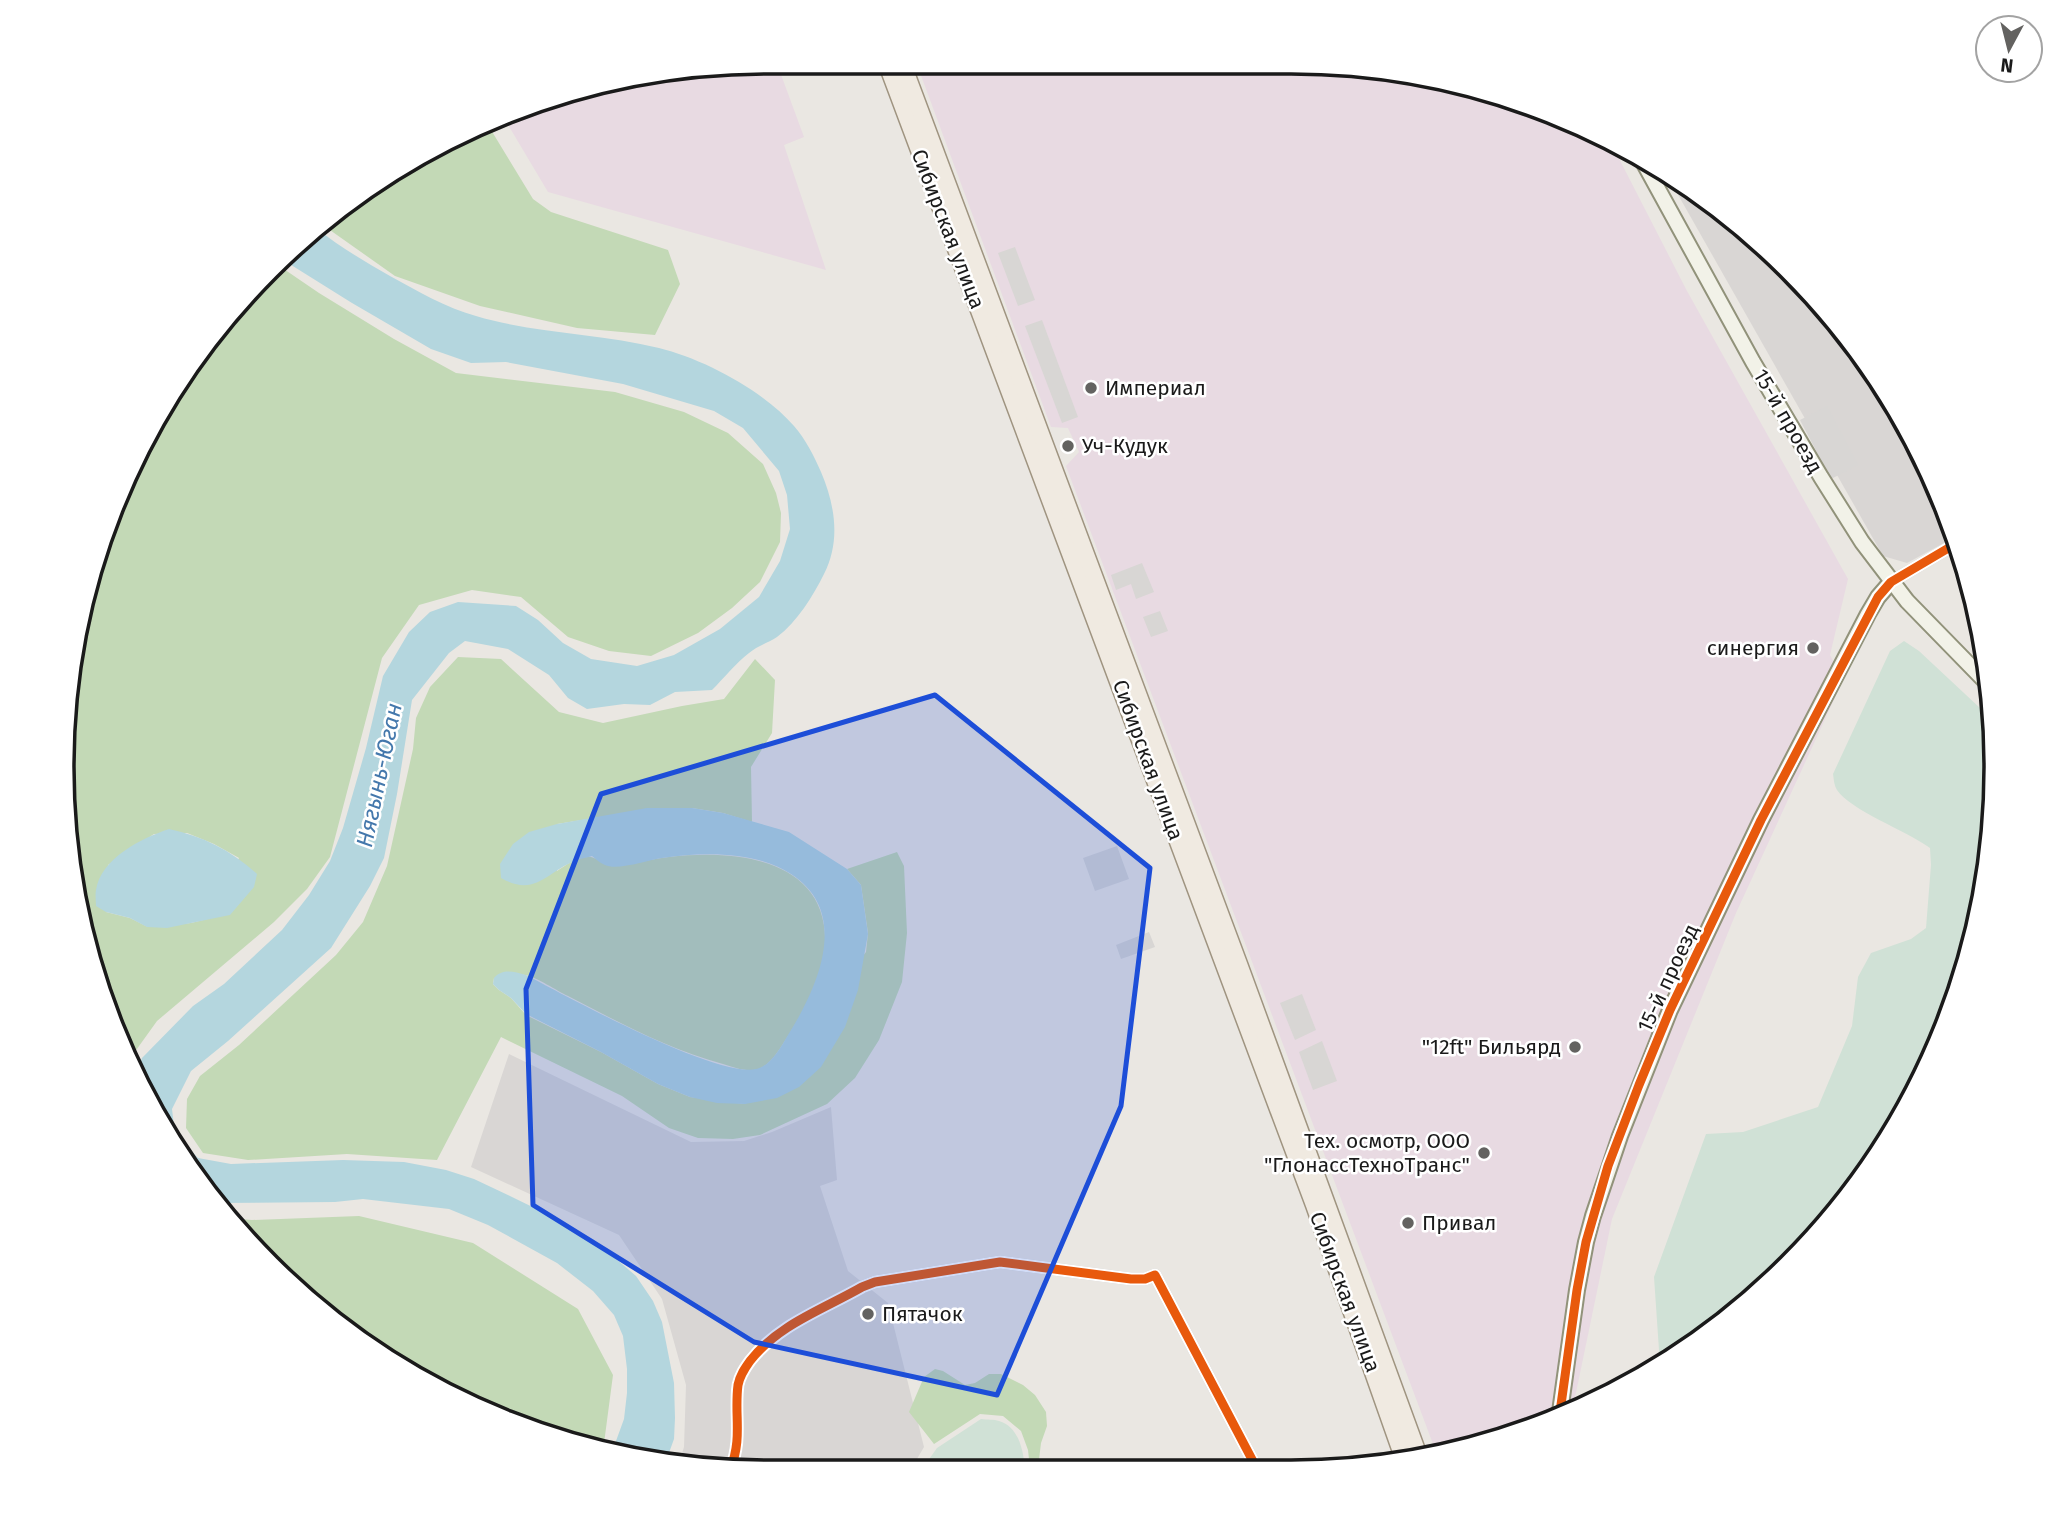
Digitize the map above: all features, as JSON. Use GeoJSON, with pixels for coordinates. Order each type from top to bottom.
{"type":"FeatureCollection","features":[{"type":"Feature","properties":{"kind":"main road","name":"Сибирская улица"},"geometry":{"type":"LineString","coordinates":[[892,74],[926,148]]}},
{"type":"Feature","properties":{"kind":"main road","name":"Сибирская улица"},"geometry":{"type":"LineString","coordinates":[[905,74],[926,148],[1155,777],[1232,966],[1416,1448]]}},
{"type":"Feature","properties":{"kind":"main road","name":"Сибирская улица"},"geometry":{"type":"LineString","coordinates":[[1232,966],[1401,1451]]}},
{"type":"Feature","properties":{"kind":"street","name":"15-й проезд"},"geometry":{"type":"LineString","coordinates":[[1561,1405],[1586,1242],[1608,1166],[1639,1085],[1670,1010],[1761,820],[1868,614],[1891,582],[1861,542],[1821,477],[1651,174]]}},
{"type":"Feature","properties":{"kind":"street"},"geometry":{"type":"LineString","coordinates":[[1949,548],[1891,582],[1979,675]]}},
{"type":"Feature","properties":{"kind":"street"},"geometry":{"type":"LineString","coordinates":[[733,1459],[738,1437],[738,1390],[743,1371],[766,1342],[788,1325],[874,1282],[1000,1262],[1131,1279],[1145,1279],[1155,1275],[1253,1460]]}},
{"type":"Feature","properties":{"kind":"highlighted area"},"geometry":{"type":"Polygon","coordinates":[[[935,695],[1150,868],[1121,1106],[997,1395],[754,1342],[533,1205],[526,989],[601,794],[935,695]]]}},
{"type":"Feature","properties":{"kind":"shaded area"},"geometry":{"type":"Polygon","coordinates":[[[781,74],[804,137],[784,145],[826,270],[548,192],[507,124],[587,97],[631,87],[721,75],[781,74]]]}},
{"type":"Feature","properties":{"kind":"shaded area"},"geometry":{"type":"Polygon","coordinates":[[[920,74],[1337,75],[1427,87],[1514,110],[1557,126],[1617,155],[1687,291],[1848,579],[1830,655],[1843,680],[1736,913],[1612,1219],[1575,1399],[1514,1423],[1433,1445],[1066,466],[1079,452],[1068,428],[1051,427],[920,74]]]}},
{"type":"Feature","properties":{"kind":"shaded area"},"geometry":{"type":"Polygon","coordinates":[[[1674,188],[1748,245],[1782,276],[1841,345],[1892,420],[1932,501],[1947,541],[1907,563],[1883,556],[1674,188]]]}},
{"type":"Feature","properties":{"kind":"shaded area"},"geometry":{"type":"Polygon","coordinates":[[[1015,247],[1035,300],[1018,306],[998,253],[1015,247]]]}},
{"type":"Feature","properties":{"kind":"shaded area"},"geometry":{"type":"Polygon","coordinates":[[[1042,320],[1078,417],[1062,423],[1025,326],[1042,320]]]}},
{"type":"Feature","properties":{"kind":"shaded area"},"geometry":{"type":"Polygon","coordinates":[[[1827,406],[1858,465],[1831,479],[1800,420],[1827,406]]]}},
{"type":"Feature","properties":{"kind":"shaded area"},"geometry":{"type":"Polygon","coordinates":[[[1142,563],[1154,592],[1136,599],[1131,584],[1116,590],[1111,575],[1142,563]]]}},
{"type":"Feature","properties":{"kind":"shaded area"},"geometry":{"type":"Polygon","coordinates":[[[1160,611],[1168,631],[1151,637],[1143,617],[1160,611]]]}},
{"type":"Feature","properties":{"kind":"shaded area"},"geometry":{"type":"Polygon","coordinates":[[[1117,846],[1129,879],[1095,891],[1083,858],[1117,846]]]}},
{"type":"Feature","properties":{"kind":"shaded area"},"geometry":{"type":"Polygon","coordinates":[[[1149,932],[1155,947],[1121,959],[1116,945],[1149,932]]]}},
{"type":"Feature","properties":{"kind":"shaded area"},"geometry":{"type":"Polygon","coordinates":[[[1302,994],[1316,1030],[1295,1040],[1280,1003],[1302,994]]]}},
{"type":"Feature","properties":{"kind":"shaded area"},"geometry":{"type":"Polygon","coordinates":[[[1322,1041],[1337,1081],[1313,1090],[1299,1052],[1322,1041]]]}},
{"type":"Feature","properties":{"kind":"shaded area"},"geometry":{"type":"Polygon","coordinates":[[[509,1054],[691,1142],[744,1141],[831,1107],[837,1180],[820,1186],[848,1271],[888,1303],[924,1447],[916,1460],[766,1460],[682,1455],[686,1385],[662,1299],[619,1235],[471,1167],[509,1054]]]}},
{"type":"Feature","properties":{"kind":"green space"},"geometry":{"type":"Polygon","coordinates":[[[491,130],[533,199],[551,212],[668,250],[680,284],[655,335],[577,328],[480,306],[395,276],[329,230],[381,190],[420,166],[491,130]]]}},
{"type":"Feature","properties":{"kind":"green space"},"geometry":{"type":"Polygon","coordinates":[[[284,269],[394,339],[456,373],[615,392],[684,412],[728,433],[763,464],[776,493],[781,513],[780,542],[760,582],[732,608],[698,633],[651,656],[609,651],[568,637],[521,597],[472,590],[419,605],[382,658],[330,857],[307,889],[274,922],[157,1021],[135,1052],[110,989],[87,902],[75,812],[75,721],[79,676],[97,587],[110,544],[145,460],[190,381],[245,310],[276,276],[284,269]],[[187,833],[154,834],[108,865],[106,912],[130,918],[148,927],[207,919],[239,858],[187,833]]]}},
{"type":"Feature","properties":{"kind":"green space"},"geometry":{"type":"Polygon","coordinates":[[[1904,641],[1919,651],[1982,710],[1984,766],[1979,857],[1961,946],[1948,989],[1932,1032],[1892,1113],[1841,1188],[1782,1257],[1713,1316],[1659,1354],[1654,1277],[1706,1134],[1743,1132],[1818,1107],[1852,1026],[1858,977],[1871,953],[1911,939],[1926,928],[1930,848],[1844,798],[1836,788],[1833,774],[1890,651],[1904,641]]]}},
{"type":"Feature","properties":{"kind":"green space"},"geometry":{"type":"Polygon","coordinates":[[[458,657],[501,659],[559,712],[603,723],[724,699],[755,659],[775,680],[772,733],[751,767],[752,822],[723,813],[692,808],[557,824],[557,871],[572,861],[586,857],[621,865],[695,855],[727,856],[758,861],[786,871],[807,888],[821,913],[824,957],[807,1002],[770,1061],[760,1068],[750,1070],[683,1051],[530,976],[494,978],[493,984],[511,998],[526,1015],[658,1084],[690,1097],[745,1104],[866,952],[868,933],[861,885],[847,869],[897,852],[904,866],[907,933],[902,982],[879,1040],[855,1078],[827,1104],[760,1135],[733,1139],[698,1138],[669,1128],[622,1096],[501,1037],[437,1160],[347,1154],[248,1160],[203,1153],[186,1128],[187,1099],[200,1076],[239,1045],[336,955],[363,922],[387,866],[413,749],[416,718],[430,687],[458,657]]]}},
{"type":"Feature","properties":{"kind":"green space"},"geometry":{"type":"Polygon","coordinates":[[[359,1216],[473,1243],[578,1309],[613,1375],[604,1440],[544,1423],[501,1407],[420,1367],[381,1343],[310,1288],[276,1257],[242,1219],[359,1216]]]}},
{"type":"Feature","properties":{"kind":"green space"},"geometry":{"type":"Polygon","coordinates":[[[935,1369],[965,1385],[975,1383],[989,1374],[1001,1374],[1023,1385],[1035,1395],[1046,1412],[1047,1426],[1039,1460],[1029,1460],[1021,1431],[1003,1416],[980,1414],[934,1444],[909,1412],[924,1377],[935,1369]]]}},
{"type":"Feature","properties":{"kind":"green space"},"geometry":{"type":"Polygon","coordinates":[[[981,1419],[997,1420],[1006,1424],[1015,1434],[1023,1460],[928,1460],[937,1448],[981,1419]]]}},
{"type":"Feature","properties":{"kind":"water","name":"Нягынь-Юган"},"geometry":{"type":"Polygon","coordinates":[[[324,234],[390,276],[465,313],[521,326],[659,348],[714,368],[767,401],[802,437],[813,454],[830,497],[834,523],[833,549],[824,574],[798,616],[777,637],[749,653],[712,690],[675,692],[650,705],[624,704],[587,709],[568,698],[549,675],[508,649],[465,641],[449,653],[412,700],[384,858],[370,886],[331,948],[191,1071],[172,1109],[174,1126],[145,1073],[140,1063],[142,1058],[193,1006],[224,984],[282,930],[309,895],[330,861],[343,828],[383,676],[409,632],[430,612],[458,602],[516,606],[538,620],[563,643],[591,659],[637,666],[674,655],[720,629],[759,597],[780,561],[790,529],[787,495],[779,471],[743,428],[714,411],[623,384],[506,362],[471,363],[431,349],[289,264],[324,234]]]}},
{"type":"Feature","properties":{"kind":"water"},"geometry":{"type":"Polygon","coordinates":[[[647,808],[692,808],[723,813],[789,832],[847,869],[861,885],[868,934],[858,990],[845,1027],[821,1067],[799,1087],[777,1098],[745,1104],[717,1103],[690,1097],[658,1084],[526,1014],[493,984],[494,978],[501,973],[526,975],[642,1034],[709,1061],[736,1068],[756,1069],[775,1055],[799,1016],[818,974],[825,930],[820,909],[810,890],[791,874],[762,861],[712,854],[662,858],[617,867],[605,865],[592,856],[565,865],[532,884],[523,885],[501,878],[500,864],[513,844],[529,832],[557,824],[647,808]]]}},
{"type":"Feature","properties":{"kind":"water"},"geometry":{"type":"Polygon","coordinates":[[[169,829],[216,846],[257,874],[254,887],[230,915],[167,928],[147,927],[96,906],[99,879],[114,859],[135,844],[169,829]]]}},
{"type":"Feature","properties":{"kind":"water"},"geometry":{"type":"Polygon","coordinates":[[[186,1145],[198,1158],[231,1164],[343,1160],[404,1162],[446,1170],[474,1179],[594,1240],[636,1276],[653,1301],[662,1322],[674,1383],[674,1439],[669,1453],[615,1442],[624,1419],[627,1393],[623,1336],[614,1315],[593,1291],[557,1263],[488,1225],[449,1209],[363,1199],[335,1202],[229,1203],[186,1145]]]}},
{"type":"Feature","properties":{"kind":"cycle path"},"geometry":{"type":"LineString","coordinates":[[1561,1405],[1586,1242],[1608,1166],[1670,1010],[1761,820],[1878,597],[1891,582],[1949,548]]}},
{"type":"Feature","properties":{"kind":"cycle path"},"geometry":{"type":"LineString","coordinates":[[734,1459],[739,1381],[750,1361],[774,1337],[802,1319],[875,1282],[1000,1262],[1131,1279],[1145,1279],[1155,1275],[1252,1460]]}},
{"type":"Feature","properties":{"kind":"place","name":"Империал"},"geometry":{"type":"Point","coordinates":[1091,388]}},
{"type":"Feature","properties":{"kind":"place","name":"Уч-Кудук"},"geometry":{"type":"Point","coordinates":[1068,446]}},
{"type":"Feature","properties":{"kind":"place","name":"синергия"},"geometry":{"type":"Point","coordinates":[1813,648]}},
{"type":"Feature","properties":{"kind":"place","name":"\"12ft\" Бильярд"},"geometry":{"type":"Point","coordinates":[1575,1047]}},
{"type":"Feature","properties":{"kind":"place","name":"Тех. осмотр, ООО \"ГлонассТехноТранс\""},"geometry":{"type":"Point","coordinates":[1484,1153]}},
{"type":"Feature","properties":{"kind":"place","name":"Привал"},"geometry":{"type":"Point","coordinates":[1408,1223]}},
{"type":"Feature","properties":{"kind":"place","name":"Пятачок"},"geometry":{"type":"Point","coordinates":[868,1314]}}]}
